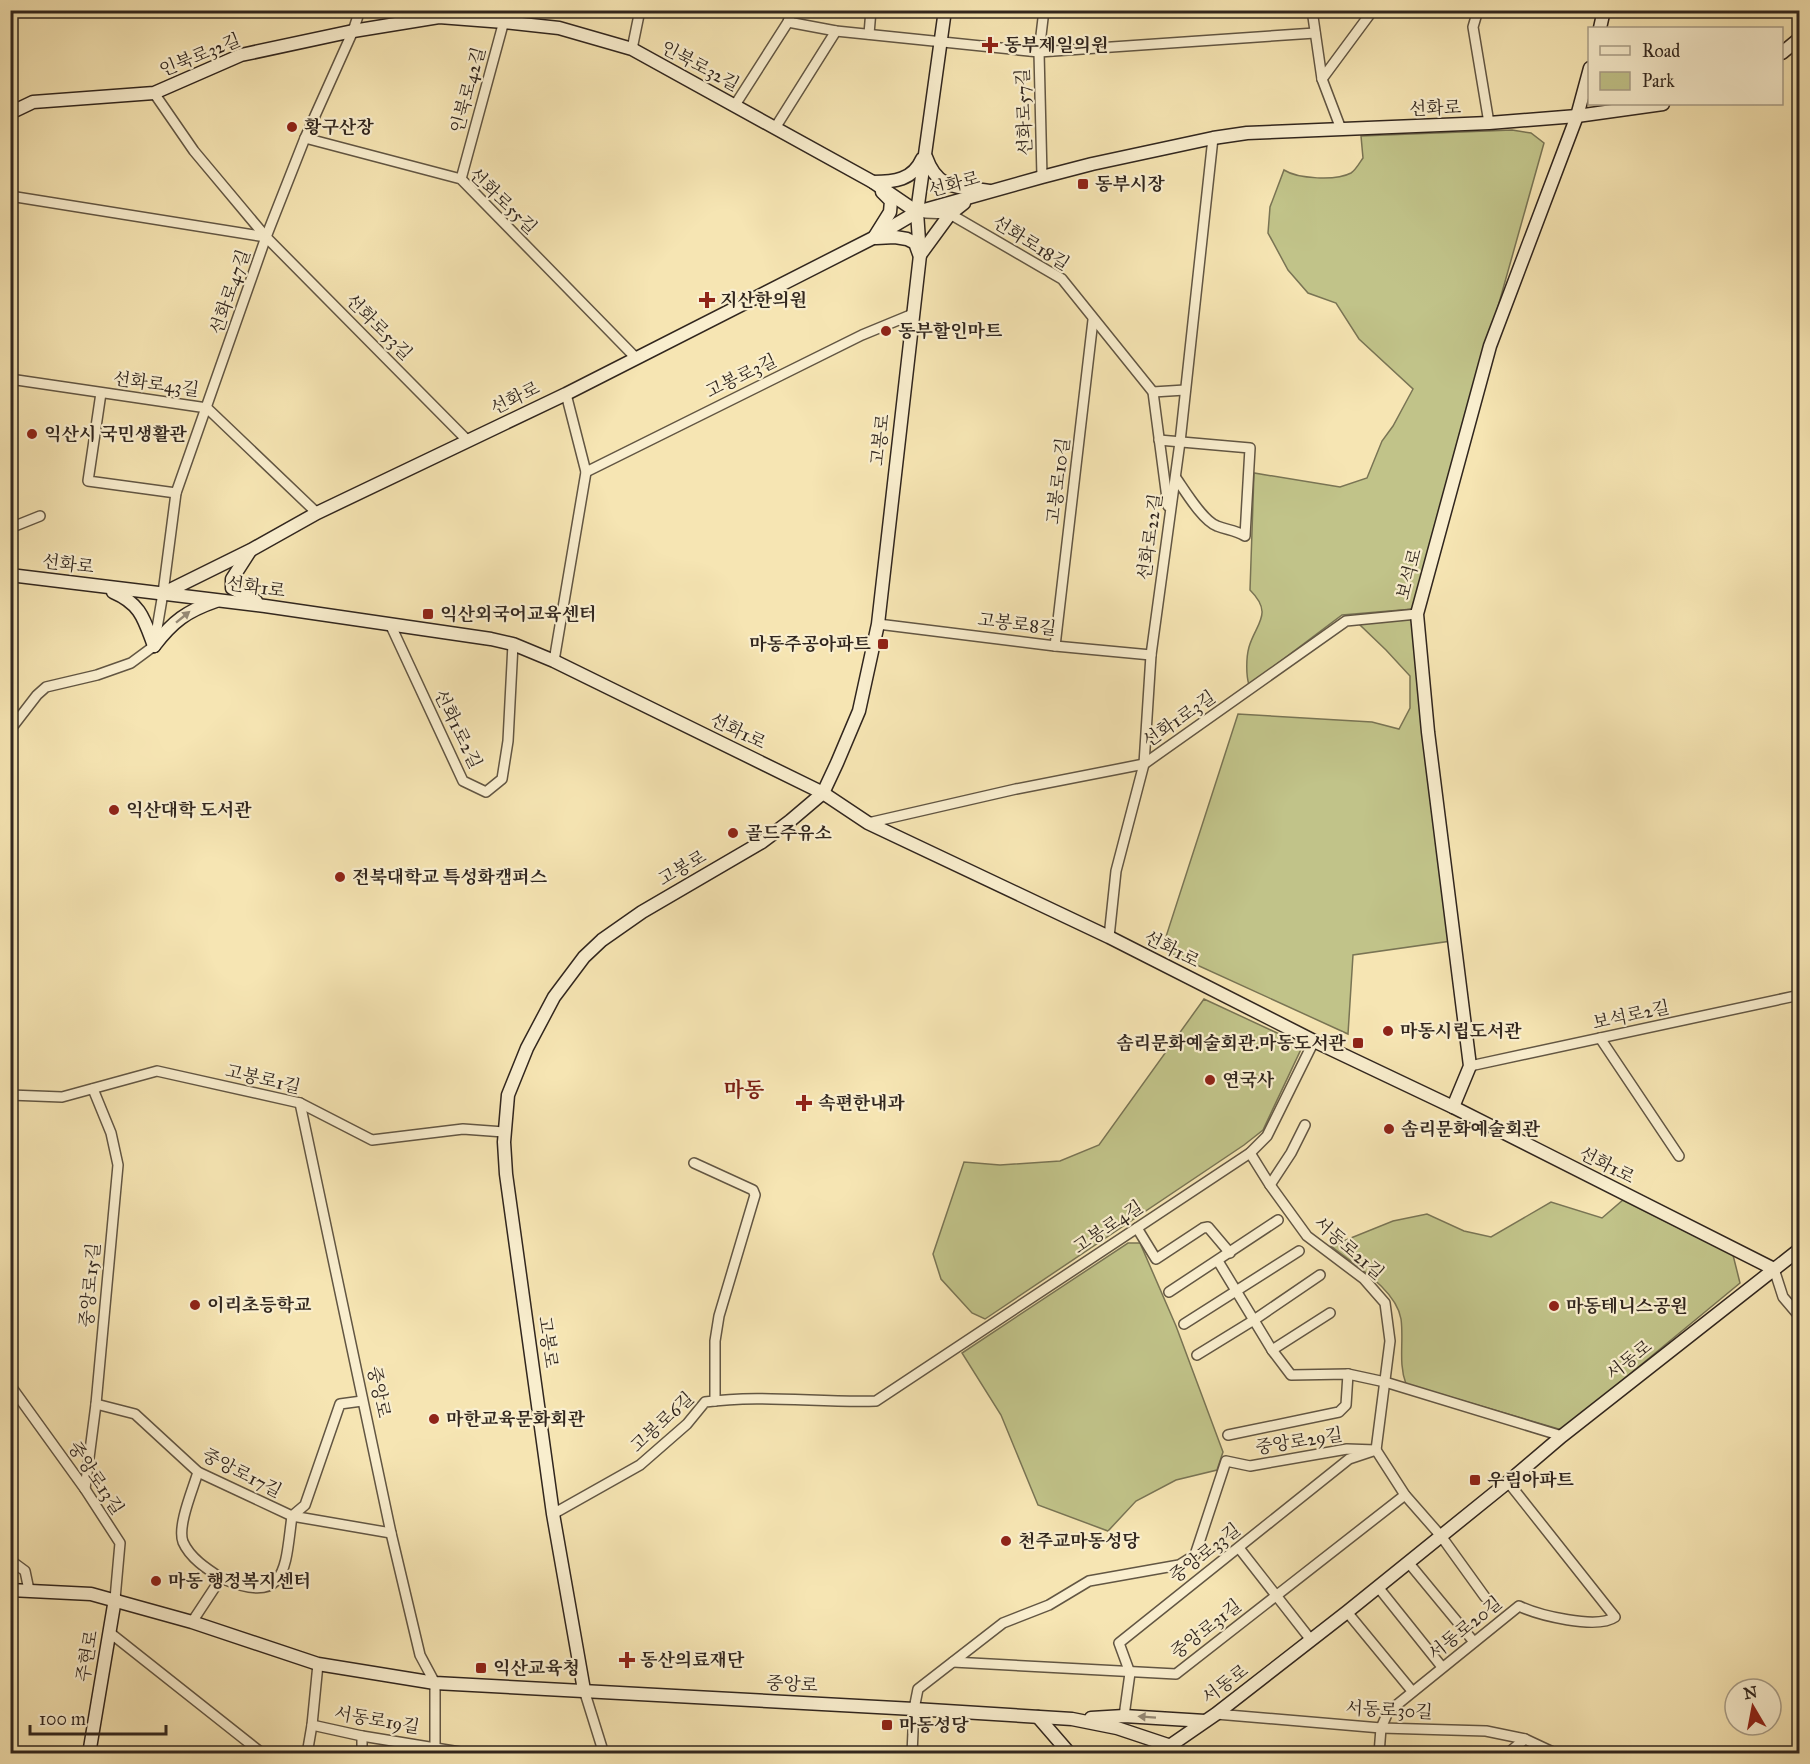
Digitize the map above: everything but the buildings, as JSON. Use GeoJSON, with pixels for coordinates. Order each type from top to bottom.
{"type":"FeatureCollection","features":[{"type":"Feature","properties":{"kind":"street","name":"선화로47길"},"geometry":{"type":"LineString","coordinates":[[163,593],[176,493],[266,237],[305,138],[353,31],[360,10]]}},
{"type":"Feature","properties":{"kind":"street"},"geometry":{"type":"LineString","coordinates":[[632,49],[640,10]]}},
{"type":"Feature","properties":{"kind":"street"},"geometry":{"type":"LineString","coordinates":[[735,105],[788,22],[792,10]]}},
{"type":"Feature","properties":{"kind":"street"},"geometry":{"type":"LineString","coordinates":[[869,34],[871,10]]}},
{"type":"Feature","properties":{"kind":"street","name":"고봉로"},"geometry":{"type":"LineString","coordinates":[[604,1754],[584,1690],[553,1514],[506,1174],[504,1132],[508,1095],[527,1048],[554,997],[584,957],[602,940],[642,912],[762,842],[823,793],[859,711],[879,624],[920,255],[917,212],[945,10]]}},
{"type":"Feature","properties":{"kind":"street","name":"선화로57길"},"geometry":{"type":"LineString","coordinates":[[1042,177],[1039,52],[1044,10]]}},
{"type":"Feature","properties":{"kind":"street"},"geometry":{"type":"LineString","coordinates":[[1312,10],[1322,79],[1341,129]]}},
{"type":"Feature","properties":{"kind":"street"},"geometry":{"type":"LineString","coordinates":[[1322,79],[1373,10]]}},
{"type":"Feature","properties":{"kind":"street"},"geometry":{"type":"LineString","coordinates":[[1478,10],[1473,27],[1489,123]]}},
{"type":"Feature","properties":{"kind":"street"},"geometry":{"type":"LineString","coordinates":[[1600,27],[1604,10]]}},
{"type":"Feature","properties":{"kind":"street","name":"인북로32길"},"geometry":{"type":"LineString","coordinates":[[10,113],[33,102],[154,93],[241,55],[353,31],[439,17],[506,16],[559,28],[632,49],[675,75],[735,105],[873,182],[917,212]]}},
{"type":"Feature","properties":{"kind":"street","name":"인북로42길"},"geometry":{"type":"LineString","coordinates":[[461,179],[506,16]]}},
{"type":"Feature","properties":{"kind":"street"},"geometry":{"type":"LineString","coordinates":[[788,22],[836,31],[1039,52],[1315,33]]}},
{"type":"Feature","properties":{"kind":"street"},"geometry":{"type":"LineString","coordinates":[[775,128],[836,31]]}},
{"type":"Feature","properties":{"kind":"street"},"geometry":{"type":"LineString","coordinates":[[1783,52],[1800,38]]}},
{"type":"Feature","properties":{"kind":"street","name":"보석로"},"geometry":{"type":"LineString","coordinates":[[1453,1107],[1470,1066],[1428,732],[1418,614],[1490,346],[1577,116],[1588,75]]}},
{"type":"Feature","properties":{"kind":"street","name":"선화로53길"},"geometry":{"type":"LineString","coordinates":[[154,93],[194,151],[266,237],[468,441]]}},
{"type":"Feature","properties":{"kind":"street","name":"선화로"},"geometry":{"type":"LineString","coordinates":[[10,575],[163,593],[251,550],[317,513],[566,394],[873,238],[917,212],[1092,164],[1247,133],[1489,123],[1577,116],[1656,105]]}},
{"type":"Feature","properties":{"kind":"street","name":"선화로55길"},"geometry":{"type":"LineString","coordinates":[[305,138],[461,179],[636,358]]}},
{"type":"Feature","properties":{"kind":"street","name":"선화로22길"},"geometry":{"type":"LineString","coordinates":[[1109,937],[1116,871],[1144,764],[1151,655],[1169,514],[1176,478],[1213,138]]}},
{"type":"Feature","properties":{"kind":"street"},"geometry":{"type":"LineString","coordinates":[[873,182],[896,182],[917,170],[925,152]]}},
{"type":"Feature","properties":{"kind":"street"},"geometry":{"type":"LineString","coordinates":[[925,152],[931,171],[942,181],[952,185],[993,191]]}},
{"type":"Feature","properties":{"kind":"street"},"geometry":{"type":"LineString","coordinates":[[873,182],[891,201],[890,212],[873,238]]}},
{"type":"Feature","properties":{"kind":"street"},"geometry":{"type":"LineString","coordinates":[[920,255],[950,214],[961,204],[993,191]]}},
{"type":"Feature","properties":{"kind":"street"},"geometry":{"type":"LineString","coordinates":[[10,195],[266,237]]}},
{"type":"Feature","properties":{"kind":"street","name":"선화로18길"},"geometry":{"type":"LineString","coordinates":[[917,212],[950,214],[1062,279],[1153,392]]}},
{"type":"Feature","properties":{"kind":"street"},"geometry":{"type":"LineString","coordinates":[[873,238],[907,239],[915,243],[920,255]]}},
{"type":"Feature","properties":{"kind":"street","name":"고봉로3길"},"geometry":{"type":"LineString","coordinates":[[586,472],[862,335],[913,314]]}},
{"type":"Feature","properties":{"kind":"street","name":"고봉로10길"},"geometry":{"type":"LineString","coordinates":[[1055,646],[1093,320]]}},
{"type":"Feature","properties":{"kind":"street","name":"선화로43길"},"geometry":{"type":"LineString","coordinates":[[10,379],[207,408]]}},
{"type":"Feature","properties":{"kind":"street"},"geometry":{"type":"LineString","coordinates":[[1169,514],[1153,392],[1185,390]]}},
{"type":"Feature","properties":{"kind":"street","name":"선화로43길"},"geometry":{"type":"LineString","coordinates":[[101,393],[88,481],[176,493]]}},
{"type":"Feature","properties":{"kind":"street"},"geometry":{"type":"LineString","coordinates":[[554,662],[586,472],[566,394]]}},
{"type":"Feature","properties":{"kind":"street"},"geometry":{"type":"LineString","coordinates":[[207,408],[317,513]]}},
{"type":"Feature","properties":{"kind":"street"},"geometry":{"type":"LineString","coordinates":[[1159,440],[1250,448],[1245,536],[1234,529],[1216,526],[1206,518],[1176,478]]}},
{"type":"Feature","properties":{"kind":"street"},"geometry":{"type":"LineString","coordinates":[[10,528],[40,516]]}},
{"type":"Feature","properties":{"kind":"street"},"geometry":{"type":"LineString","coordinates":[[251,550],[232,579],[232,588],[265,606]]}},
{"type":"Feature","properties":{"kind":"street"},"geometry":{"type":"LineString","coordinates":[[100,586],[128,598],[138,609],[154,646]]}},
{"type":"Feature","properties":{"kind":"street"},"geometry":{"type":"LineString","coordinates":[[154,646],[163,593]]}},
{"type":"Feature","properties":{"kind":"street","name":"선화1로"},"geometry":{"type":"LineString","coordinates":[[163,593],[265,606],[513,644],[823,793],[868,823],[1109,937],[1774,1269]]}},
{"type":"Feature","properties":{"kind":"street"},"geometry":{"type":"LineString","coordinates":[[10,730],[46,687],[97,675],[131,663],[154,646],[191,610],[220,600]]}},
{"type":"Feature","properties":{"kind":"street","name":"선화1로3길"},"geometry":{"type":"LineString","coordinates":[[868,823],[1016,789],[1144,764],[1346,621],[1418,614]]}},
{"type":"Feature","properties":{"kind":"street","name":"고봉로8길"},"geometry":{"type":"LineString","coordinates":[[879,624],[1055,646],[1151,655]]}},
{"type":"Feature","properties":{"kind":"street","name":"선화1로2길"},"geometry":{"type":"LineString","coordinates":[[391,626],[463,781],[486,792],[502,779],[508,741],[513,644]]}},
{"type":"Feature","properties":{"kind":"street","name":"보석로2길"},"geometry":{"type":"LineString","coordinates":[[1470,1066],[1800,995]]}},
{"type":"Feature","properties":{"kind":"street"},"geometry":{"type":"LineString","coordinates":[[1600,1038],[1679,1156]]}},
{"type":"Feature","properties":{"kind":"street","name":"고봉로4길"},"geometry":{"type":"LineString","coordinates":[[876,1401],[1250,1153],[1267,1136],[1314,1041]]}},
{"type":"Feature","properties":{"kind":"street","name":"고봉로1길"},"geometry":{"type":"LineString","coordinates":[[10,1095],[62,1097],[157,1071],[300,1104],[372,1140],[463,1129],[504,1132]]}},
{"type":"Feature","properties":{"kind":"street","name":"중앙로15길"},"geometry":{"type":"LineString","coordinates":[[85,1488],[96,1404],[118,1165],[111,1133],[93,1089]]}},
{"type":"Feature","properties":{"kind":"street","name":"중앙로"},"geometry":{"type":"LineString","coordinates":[[300,1104],[391,1533],[420,1655],[435,1683]]}},
{"type":"Feature","properties":{"kind":"street"},"geometry":{"type":"LineString","coordinates":[[1270,1185],[1291,1153],[1305,1125]]}},
{"type":"Feature","properties":{"kind":"street","name":"서동로21길"},"geometry":{"type":"LineString","coordinates":[[1250,1153],[1306,1236],[1364,1279],[1385,1303],[1390,1341],[1376,1450]]}},
{"type":"Feature","properties":{"kind":"street"},"geometry":{"type":"LineString","coordinates":[[694,1163],[753,1190],[755,1195],[718,1324],[715,1341],[715,1401]]}},
{"type":"Feature","properties":{"kind":"street"},"geometry":{"type":"LineString","coordinates":[[1168,1292],[1278,1220]]}},
{"type":"Feature","properties":{"kind":"street"},"geometry":{"type":"LineString","coordinates":[[1137,1228],[1156,1259],[1208,1227],[1230,1253]]}},
{"type":"Feature","properties":{"kind":"street","name":"서동로"},"geometry":{"type":"LineString","coordinates":[[1167,1751],[1347,1612],[1562,1436],[1800,1249]]}},
{"type":"Feature","properties":{"kind":"street"},"geometry":{"type":"LineString","coordinates":[[1184,1324],[1299,1251]]}},
{"type":"Feature","properties":{"kind":"street"},"geometry":{"type":"LineString","coordinates":[[1744,1253],[1754,1274],[1748,1289]]}},
{"type":"Feature","properties":{"kind":"street"},"geometry":{"type":"LineString","coordinates":[[1218,1261],[1272,1350],[1294,1376],[1348,1374],[1385,1382],[1562,1436]]}},
{"type":"Feature","properties":{"kind":"street"},"geometry":{"type":"LineString","coordinates":[[1774,1269],[1783,1296],[1800,1317]]}},
{"type":"Feature","properties":{"kind":"street"},"geometry":{"type":"LineString","coordinates":[[1197,1355],[1320,1275]]}},
{"type":"Feature","properties":{"kind":"street"},"geometry":{"type":"LineString","coordinates":[[1272,1350],[1330,1312]]}},
{"type":"Feature","properties":{"kind":"street"},"geometry":{"type":"LineString","coordinates":[[1228,1435],[1339,1412],[1346,1405],[1348,1374]]}},
{"type":"Feature","properties":{"kind":"street","name":"중앙로13길"},"geometry":{"type":"LineString","coordinates":[[10,1385],[85,1488],[120,1543],[115,1599]]}},
{"type":"Feature","properties":{"kind":"street","name":"고봉로6길"},"geometry":{"type":"LineString","coordinates":[[553,1514],[640,1465],[687,1424],[705,1402],[728,1399],[876,1401]]}},
{"type":"Feature","properties":{"kind":"street"},"geometry":{"type":"LineString","coordinates":[[198,1473],[183,1524],[183,1540],[192,1555],[221,1578],[239,1586],[256,1588],[271,1585],[285,1569],[292,1516],[305,1505],[340,1404],[362,1401]]}},
{"type":"Feature","properties":{"kind":"street","name":"중앙로17길"},"geometry":{"type":"LineString","coordinates":[[96,1404],[135,1414],[198,1473],[292,1516],[391,1533]]}},
{"type":"Feature","properties":{"kind":"street","name":"중앙로29길"},"geometry":{"type":"LineString","coordinates":[[914,1709],[918,1689],[1003,1623],[1049,1605],[1089,1581],[1179,1565],[1195,1555],[1226,1461],[1250,1466],[1347,1449],[1376,1450]]}},
{"type":"Feature","properties":{"kind":"street"},"geometry":{"type":"LineString","coordinates":[[1376,1450],[1405,1495],[1441,1536],[1485,1597]]}},
{"type":"Feature","properties":{"kind":"street","name":"중앙로33길"},"geometry":{"type":"LineString","coordinates":[[1124,1716],[1130,1673],[1119,1643],[1349,1459],[1376,1450]]}},
{"type":"Feature","properties":{"kind":"street","name":"서동로20길"},"geometry":{"type":"LineString","coordinates":[[1381,1728],[1388,1712],[1519,1606],[1535,1614],[1573,1621],[1610,1621],[1615,1617],[1508,1482]]}},
{"type":"Feature","properties":{"kind":"street","name":"중앙로31길"},"geometry":{"type":"LineString","coordinates":[[953,1662],[1176,1674],[1405,1495]]}},
{"type":"Feature","properties":{"kind":"street"},"geometry":{"type":"LineString","coordinates":[[1239,1548],[1311,1640]]}},
{"type":"Feature","properties":{"kind":"street"},"geometry":{"type":"LineString","coordinates":[[10,1560],[25,1571],[29,1590]]}},
{"type":"Feature","properties":{"kind":"street"},"geometry":{"type":"LineString","coordinates":[[1408,1562],[1474,1642]]}},
{"type":"Feature","properties":{"kind":"street"},"geometry":{"type":"LineString","coordinates":[[192,1622],[221,1578]]}},
{"type":"Feature","properties":{"kind":"street"},"geometry":{"type":"LineString","coordinates":[[1378,1587],[1442,1667]]}},
{"type":"Feature","properties":{"kind":"street","name":"중앙로"},"geometry":{"type":"LineString","coordinates":[[11,1592],[29,1590],[91,1594],[115,1599],[318,1664],[435,1683],[1072,1719],[1117,1728],[1167,1751]]}},
{"type":"Feature","properties":{"kind":"street","name":"주현로"},"geometry":{"type":"LineString","coordinates":[[89,1754],[115,1599]]}},
{"type":"Feature","properties":{"kind":"street"},"geometry":{"type":"LineString","coordinates":[[1347,1612],[1412,1692]]}},
{"type":"Feature","properties":{"kind":"street"},"geometry":{"type":"LineString","coordinates":[[110,1632],[263,1754]]}},
{"type":"Feature","properties":{"kind":"street"},"geometry":{"type":"LineString","coordinates":[[307,1754],[318,1664]]}},
{"type":"Feature","properties":{"kind":"street","name":"서동로19길"},"geometry":{"type":"LineString","coordinates":[[435,1683],[435,1750]]}},
{"type":"Feature","properties":{"kind":"street"},"geometry":{"type":"LineString","coordinates":[[912,1754],[914,1709]]}},
{"type":"Feature","properties":{"kind":"street"},"geometry":{"type":"LineString","coordinates":[[1072,1719],[1124,1716],[1210,1717]]}},
{"type":"Feature","properties":{"kind":"street"},"geometry":{"type":"LineString","coordinates":[[1038,1717],[1070,1754]]}},
{"type":"Feature","properties":{"kind":"street","name":"서동로30길"},"geometry":{"type":"LineString","coordinates":[[1210,1717],[1381,1728],[1486,1731],[1525,1739],[1557,1754]]}},
{"type":"Feature","properties":{"kind":"street","name":"서동로19길"},"geometry":{"type":"LineString","coordinates":[[312,1725],[435,1750],[472,1754]]}},
{"type":"Feature","properties":{"kind":"street"},"geometry":{"type":"LineString","coordinates":[[1379,1754],[1381,1728]]}},
{"type":"Feature","properties":{"kind":"street"},"geometry":{"type":"LineString","coordinates":[[362,1736],[362,1754]]}},
{"type":"Feature","properties":{"kind":"street"},"geometry":{"type":"LineString","coordinates":[[1507,1754],[1525,1739]]}},
{"type":"Feature","properties":{"kind":"green space"},"geometry":{"type":"Polygon","coordinates":[[[1512,130],[1531,133],[1544,143],[1413,609],[1342,615],[1249,685],[1248,651],[1262,612],[1257,598],[1250,590],[1254,473],[1340,487],[1367,478],[1382,441],[1413,389],[1359,339],[1336,303],[1308,293],[1288,270],[1268,233],[1270,207],[1284,170],[1317,178],[1344,176],[1351,173],[1363,158],[1361,136],[1512,130]]]}},
{"type":"Feature","properties":{"kind":"green space"},"geometry":{"type":"Polygon","coordinates":[[[1414,619],[1451,941],[1353,955],[1348,1034],[1162,949],[1238,714],[1372,722],[1399,729],[1410,708],[1410,676],[1359,624],[1414,619]]]}},
{"type":"Feature","properties":{"kind":"green space"},"geometry":{"type":"Polygon","coordinates":[[[1204,999],[1303,1045],[1263,1130],[985,1319],[972,1313],[941,1279],[933,1254],[964,1162],[1000,1165],[1060,1161],[1099,1145],[1204,999]]]}},
{"type":"Feature","properties":{"kind":"green space","name":"마동테니스공원"},"geometry":{"type":"Polygon","coordinates":[[[1623,1200],[1733,1255],[1740,1283],[1562,1430],[1406,1384],[1402,1368],[1402,1327],[1398,1308],[1373,1278],[1331,1246],[1393,1221],[1427,1214],[1464,1231],[1491,1237],[1551,1202],[1602,1218],[1623,1200]]]}},
{"type":"Feature","properties":{"kind":"green space"},"geometry":{"type":"Polygon","coordinates":[[[1128,1243],[1140,1243],[1176,1326],[1223,1452],[1217,1470],[1176,1480],[1136,1501],[1108,1531],[1038,1505],[1001,1415],[962,1353],[1128,1243]]]}},
{"type":"Feature","properties":{"kind":"place","name":"동부제일의원"},"geometry":{"type":"Point","coordinates":[990,45]}},
{"type":"Feature","properties":{"kind":"place","name":"황구산장"},"geometry":{"type":"Point","coordinates":[292,127]}},
{"type":"Feature","properties":{"kind":"place","name":"동부시장"},"geometry":{"type":"Point","coordinates":[1083,184]}},
{"type":"Feature","properties":{"kind":"place","name":"지산한의원"},"geometry":{"type":"Point","coordinates":[707,300]}},
{"type":"Feature","properties":{"kind":"place","name":"동부할인마트"},"geometry":{"type":"Point","coordinates":[886,331]}},
{"type":"Feature","properties":{"kind":"place","name":"익산시 국민생활관"},"geometry":{"type":"Point","coordinates":[32,434]}},
{"type":"Feature","properties":{"kind":"place","name":"익산외국어교육센터"},"geometry":{"type":"Point","coordinates":[428,614]}},
{"type":"Feature","properties":{"kind":"place","name":"마동주공아파트"},"geometry":{"type":"Point","coordinates":[883,644]}},
{"type":"Feature","properties":{"kind":"place","name":"익산대학 도서관"},"geometry":{"type":"Point","coordinates":[114,810]}},
{"type":"Feature","properties":{"kind":"place","name":"골드주유소"},"geometry":{"type":"Point","coordinates":[733,833]}},
{"type":"Feature","properties":{"kind":"place","name":"전북대학교 특성화캠퍼스"},"geometry":{"type":"Point","coordinates":[340,877]}},
{"type":"Feature","properties":{"kind":"place","name":"마동시립도서관"},"geometry":{"type":"Point","coordinates":[1388,1031]}},
{"type":"Feature","properties":{"kind":"place","name":"솜리문화예술회관.마동도서관"},"geometry":{"type":"Point","coordinates":[1358,1043]}},
{"type":"Feature","properties":{"kind":"place","name":"연국사"},"geometry":{"type":"Point","coordinates":[1210,1080]}},
{"type":"Feature","properties":{"kind":"place","name":"속편한내과"},"geometry":{"type":"Point","coordinates":[804,1103]}},
{"type":"Feature","properties":{"kind":"place","name":"솜리문화예술회관"},"geometry":{"type":"Point","coordinates":[1389,1129]}},
{"type":"Feature","properties":{"kind":"place","name":"이리초등학교"},"geometry":{"type":"Point","coordinates":[195,1305]}},
{"type":"Feature","properties":{"kind":"place","name":"마동테니스공원"},"geometry":{"type":"Point","coordinates":[1554,1306]}},
{"type":"Feature","properties":{"kind":"place","name":"마한교육문화회관"},"geometry":{"type":"Point","coordinates":[434,1419]}},
{"type":"Feature","properties":{"kind":"place","name":"우림아파트"},"geometry":{"type":"Point","coordinates":[1475,1480]}},
{"type":"Feature","properties":{"kind":"place","name":"천주교마동성당"},"geometry":{"type":"Point","coordinates":[1006,1541]}},
{"type":"Feature","properties":{"kind":"place","name":"마동 행정복지센터"},"geometry":{"type":"Point","coordinates":[156,1581]}},
{"type":"Feature","properties":{"kind":"place","name":"동산의료재단"},"geometry":{"type":"Point","coordinates":[627,1660]}},
{"type":"Feature","properties":{"kind":"place","name":"익산교육청"},"geometry":{"type":"Point","coordinates":[481,1668]}},
{"type":"Feature","properties":{"kind":"place","name":"마동성당"},"geometry":{"type":"Point","coordinates":[887,1725]}},
{"type":"Feature","properties":{"kind":"district","name":"마동"},"geometry":{"type":"Point","coordinates":[744,1090]}}]}
